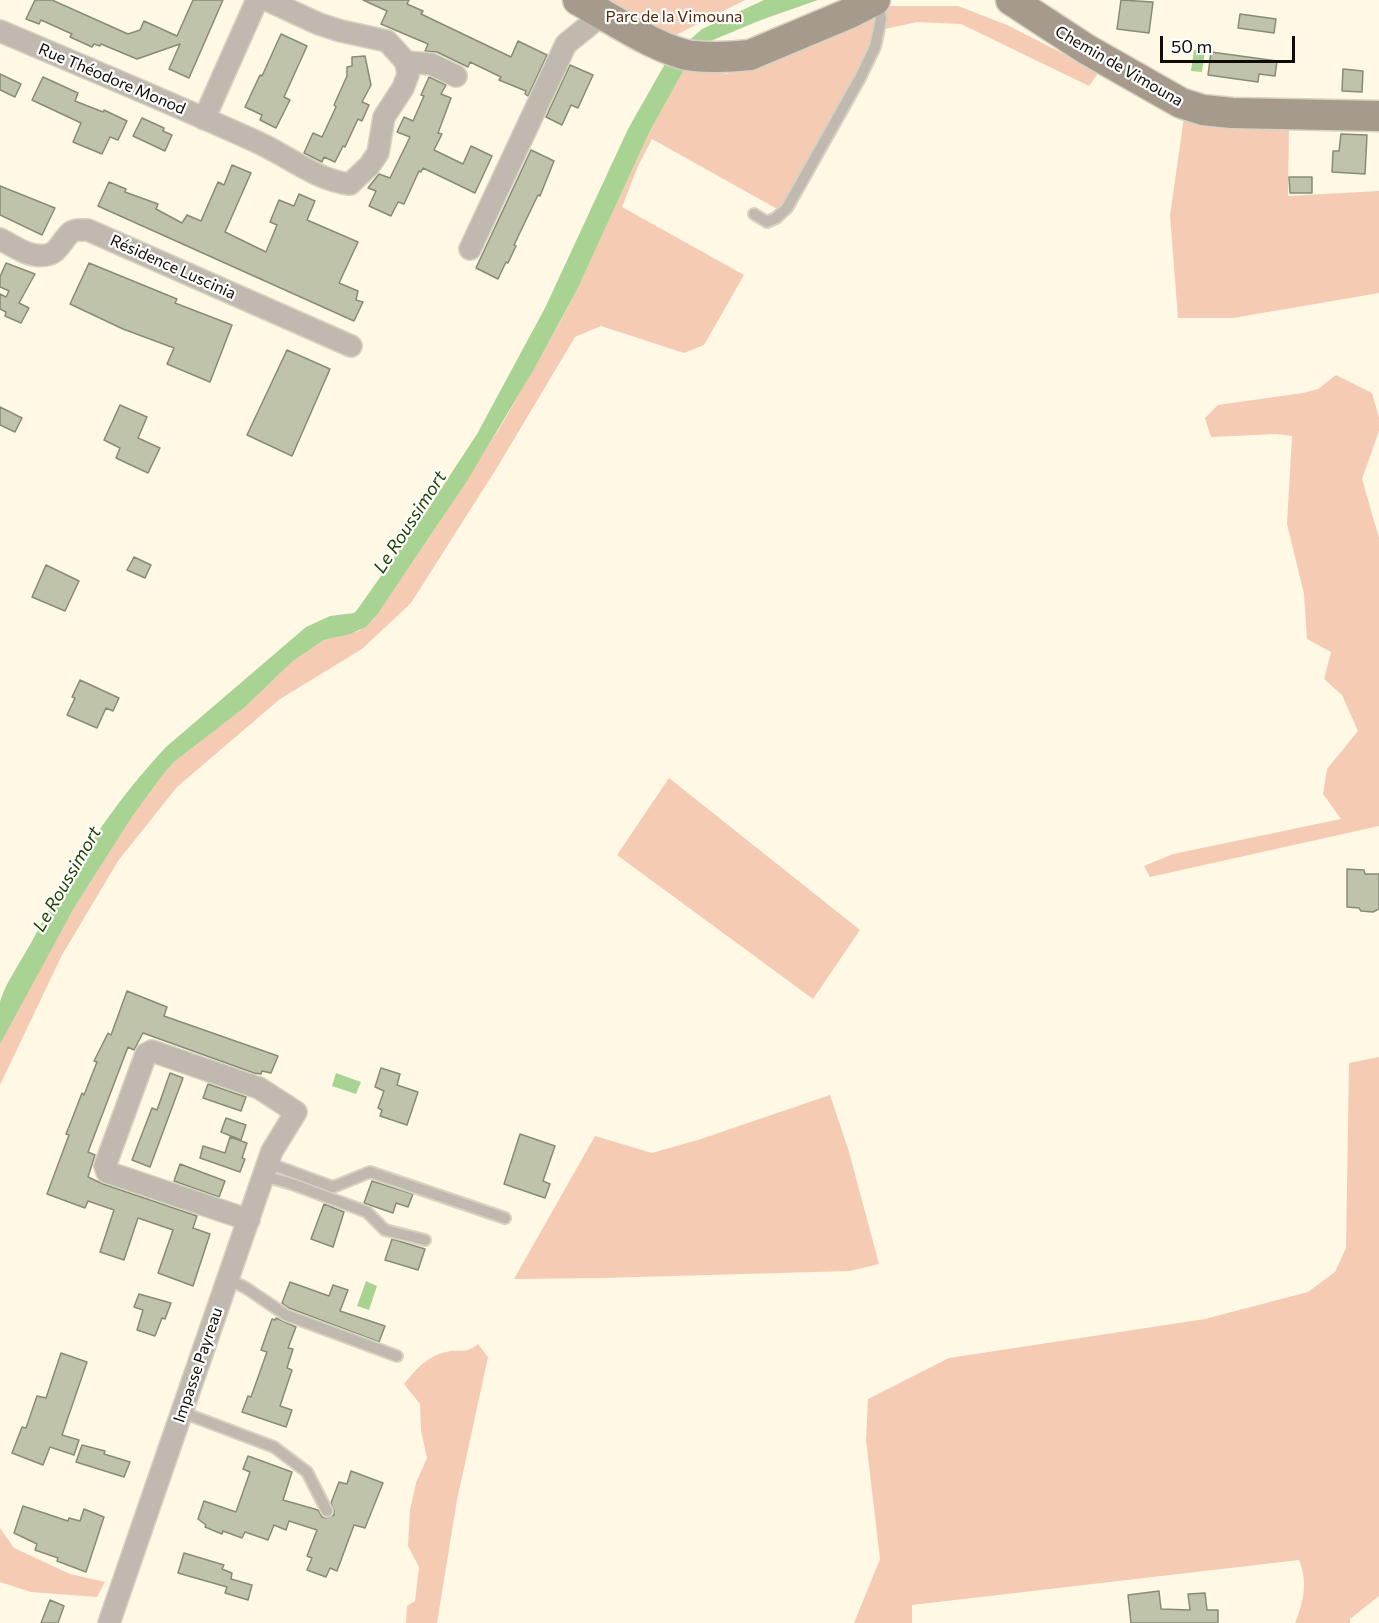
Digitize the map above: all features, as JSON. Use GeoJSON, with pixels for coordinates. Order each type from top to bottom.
{"type":"FeatureCollection","features":[{"type":"Feature","properties":{"kind":"street","name":"Rue Théodore Monod"},"geometry":{"type":"LineString","coordinates":[[0,31],[204,119],[257,0]]}},
{"type":"Feature","properties":{"kind":"street"},"geometry":{"type":"LineString","coordinates":[[204,119],[259,143],[322,178],[335,182],[350,184],[369,166],[378,153],[384,117],[403,88],[408,75],[406,62],[387,41],[319,24],[267,0]]}},
{"type":"Feature","properties":{"kind":"street"},"geometry":{"type":"LineString","coordinates":[[578,0],[640,35],[682,53],[733,57],[750,55],[877,0]]}},
{"type":"Feature","properties":{"kind":"street","name":"Chemin de Vimouna"},"geometry":{"type":"LineString","coordinates":[[1011,0],[1086,49],[1181,103],[1203,110],[1232,113],[1379,116]]}},
{"type":"Feature","properties":{"kind":"street"},"geometry":{"type":"LineString","coordinates":[[470,249],[566,44],[603,14]]}},
{"type":"Feature","properties":{"kind":"street"},"geometry":{"type":"LineString","coordinates":[[406,62],[431,64],[456,76]]}},
{"type":"Feature","properties":{"kind":"street","name":"Résidence Luscinia"},"geometry":{"type":"LineString","coordinates":[[0,239],[34,255],[47,255],[54,252],[70,233],[76,230],[88,230],[351,346]]}},
{"type":"Feature","properties":{"kind":"street","name":"Impasse Payreau"},"geometry":{"type":"LineString","coordinates":[[109,1623],[249,1220],[272,1152],[296,1112],[259,1088],[152,1051],[146,1054],[105,1166],[107,1172],[249,1220]]}},
{"type":"Feature","properties":{"kind":"lane"},"geometry":{"type":"LineString","coordinates":[[754,214],[767,222],[776,218],[787,208],[875,47],[881,19],[877,0]]}},
{"type":"Feature","properties":{"kind":"lane"},"geometry":{"type":"LineString","coordinates":[[266,1170],[333,1187],[370,1172],[505,1218]]}},
{"type":"Feature","properties":{"kind":"lane"},"geometry":{"type":"LineString","coordinates":[[266,1170],[292,1184],[367,1212],[385,1230],[425,1240]]}},
{"type":"Feature","properties":{"kind":"lane"},"geometry":{"type":"LineString","coordinates":[[228,1279],[246,1288],[285,1315],[397,1356]]}},
{"type":"Feature","properties":{"kind":"lane"},"geometry":{"type":"LineString","coordinates":[[181,1414],[274,1447],[307,1472],[327,1511]]}},
{"type":"Feature","properties":{"kind":"green space","name":"Parc de la Vimouna"},"geometry":{"type":"Polygon","coordinates":[[[597,0],[745,0],[676,35],[645,27],[597,0]]]}},
{"type":"Feature","properties":{"kind":"green space"},"geometry":{"type":"Polygon","coordinates":[[[891,6],[958,6],[1007,25],[1099,72],[1089,86],[961,24],[917,22],[885,29],[873,35],[867,56],[779,210],[652,139],[638,166],[622,207],[744,275],[704,345],[684,353],[601,326],[575,337],[498,466],[411,603],[362,649],[280,699],[177,787],[118,861],[62,955],[0,1085],[0,1044],[9,1024],[74,908],[132,817],[162,776],[174,762],[244,708],[293,661],[324,640],[359,631],[374,619],[437,526],[502,424],[560,322],[650,131],[686,66],[727,74],[821,40],[891,6]]]}},
{"type":"Feature","properties":{"kind":"green space"},"geometry":{"type":"Polygon","coordinates":[[[1184,117],[1289,126],[1288,196],[1379,191],[1379,293],[1233,318],[1178,318],[1170,216],[1184,117]]]}},
{"type":"Feature","properties":{"kind":"green space"},"geometry":{"type":"Polygon","coordinates":[[[1336,375],[1372,393],[1379,418],[1379,431],[1362,479],[1379,538],[1379,826],[1150,877],[1144,866],[1173,854],[1341,819],[1323,794],[1327,769],[1358,731],[1342,695],[1324,679],[1331,652],[1307,639],[1304,594],[1287,524],[1292,436],[1276,434],[1211,437],[1205,418],[1218,405],[1303,393],[1318,389],[1336,375]]]}},
{"type":"Feature","properties":{"kind":"green space"},"geometry":{"type":"Polygon","coordinates":[[[669,778],[860,930],[813,999],[617,855],[669,778]]]}},
{"type":"Feature","properties":{"kind":"green space"},"geometry":{"type":"Polygon","coordinates":[[[1379,1057],[1379,1596],[1350,1619],[1350,1623],[1295,1623],[1304,1592],[1299,1560],[912,1605],[912,1623],[854,1623],[880,1559],[866,1440],[868,1399],[949,1358],[1205,1319],[1308,1292],[1335,1272],[1346,1248],[1349,1063],[1379,1057]]]}},
{"type":"Feature","properties":{"kind":"green space"},"geometry":{"type":"Polygon","coordinates":[[[830,1095],[849,1152],[879,1264],[850,1271],[514,1279],[595,1136],[652,1153],[701,1139],[830,1095]]]}},
{"type":"Feature","properties":{"kind":"green space"},"geometry":{"type":"Polygon","coordinates":[[[478,1344],[488,1357],[457,1500],[437,1623],[406,1623],[407,1606],[415,1601],[419,1567],[408,1546],[410,1510],[416,1483],[427,1458],[421,1431],[420,1404],[404,1384],[418,1368],[436,1355],[468,1350],[478,1344]]]}},
{"type":"Feature","properties":{"kind":"green space"},"geometry":{"type":"Polygon","coordinates":[[[0,1528],[14,1548],[70,1574],[105,1582],[97,1597],[31,1592],[0,1582],[0,1528]]]}},
{"type":"Feature","properties":{"kind":"shaded area"},"geometry":{"type":"Polygon","coordinates":[[[764,0],[818,0],[701,45],[685,44],[702,29],[764,0]]]}},
{"type":"Feature","properties":{"kind":"shaded area"},"geometry":{"type":"Polygon","coordinates":[[[1194,50],[1205,51],[1202,72],[1191,71],[1194,50]]]}},
{"type":"Feature","properties":{"kind":"shaded area"},"geometry":{"type":"Polygon","coordinates":[[[666,62],[686,66],[650,131],[577,290],[534,369],[467,481],[377,615],[366,627],[350,634],[324,640],[293,661],[244,708],[174,762],[132,817],[74,908],[0,1044],[0,1002],[6,988],[76,865],[128,792],[166,747],[306,627],[330,616],[354,613],[426,512],[477,434],[545,308],[628,129],[666,62]]]}},
{"type":"Feature","properties":{"kind":"shaded area"},"geometry":{"type":"Polygon","coordinates":[[[336,1073],[361,1082],[356,1094],[332,1086],[336,1073]]]}},
{"type":"Feature","properties":{"kind":"shaded area"},"geometry":{"type":"Polygon","coordinates":[[[366,1281],[377,1286],[369,1310],[357,1306],[366,1281]]]}},
{"type":"Feature","properties":{"kind":"building"},"geometry":{"type":"Polygon","coordinates":[[[35,0],[52,0],[128,34],[140,30],[144,21],[177,36],[193,0],[223,0],[189,78],[169,69],[180,44],[137,59],[101,44],[100,46],[94,44],[92,47],[70,37],[72,34],[41,20],[39,24],[26,19],[35,0]]]}},
{"type":"Feature","properties":{"kind":"building"},"geometry":{"type":"Polygon","coordinates":[[[363,0],[409,0],[407,4],[423,11],[421,14],[511,57],[518,41],[547,55],[528,96],[525,94],[526,91],[499,80],[501,77],[470,62],[468,67],[437,52],[425,51],[428,44],[381,24],[387,11],[363,0]]]}},
{"type":"Feature","properties":{"kind":"building"},"geometry":{"type":"Polygon","coordinates":[[[1121,0],[1153,2],[1149,33],[1117,29],[1121,0]]]}},
{"type":"Feature","properties":{"kind":"building"},"geometry":{"type":"Polygon","coordinates":[[[1240,14],[1276,19],[1274,33],[1238,28],[1240,14]]]}},
{"type":"Feature","properties":{"kind":"building"},"geometry":{"type":"Polygon","coordinates":[[[281,34],[307,46],[284,97],[290,100],[276,128],[260,120],[262,115],[245,107],[281,34]]]}},
{"type":"Feature","properties":{"kind":"building"},"geometry":{"type":"Polygon","coordinates":[[[1211,52],[1277,61],[1275,76],[1259,74],[1258,82],[1208,75],[1211,52]]]}},
{"type":"Feature","properties":{"kind":"building"},"geometry":{"type":"Polygon","coordinates":[[[365,56],[371,85],[362,102],[369,105],[362,121],[358,119],[335,162],[324,157],[322,162],[304,153],[313,133],[322,137],[336,107],[334,105],[347,76],[347,67],[352,66],[352,57],[365,56]]]}},
{"type":"Feature","properties":{"kind":"building"},"geometry":{"type":"Polygon","coordinates":[[[570,65],[593,75],[578,108],[571,105],[562,125],[546,117],[570,65]]]}},
{"type":"Feature","properties":{"kind":"building"},"geometry":{"type":"Polygon","coordinates":[[[1343,69],[1363,71],[1362,92],[1342,91],[1343,69]]]}},
{"type":"Feature","properties":{"kind":"building"},"geometry":{"type":"Polygon","coordinates":[[[0,74],[21,84],[15,97],[0,90],[0,74]]]}},
{"type":"Feature","properties":{"kind":"building"},"geometry":{"type":"Polygon","coordinates":[[[43,77],[78,93],[75,101],[103,112],[104,110],[127,121],[118,140],[110,137],[102,154],[73,142],[81,123],[32,100],[43,77]]]}},
{"type":"Feature","properties":{"kind":"building"},"geometry":{"type":"Polygon","coordinates":[[[429,77],[446,85],[441,94],[451,98],[438,133],[442,134],[434,150],[463,164],[471,146],[492,156],[475,193],[423,168],[421,172],[419,171],[404,204],[398,202],[391,216],[369,206],[376,191],[368,188],[379,174],[390,178],[410,137],[397,132],[404,117],[413,121],[429,77]]]}},
{"type":"Feature","properties":{"kind":"building"},"geometry":{"type":"Polygon","coordinates":[[[142,118],[164,128],[163,131],[172,135],[165,151],[133,136],[142,118]]]}},
{"type":"Feature","properties":{"kind":"building"},"geometry":{"type":"Polygon","coordinates":[[[1341,134],[1367,135],[1365,174],[1332,172],[1333,151],[1339,151],[1341,134]]]}},
{"type":"Feature","properties":{"kind":"building"},"geometry":{"type":"Polygon","coordinates":[[[531,150],[554,161],[540,196],[538,195],[508,263],[506,262],[498,279],[476,268],[531,150]]]}},
{"type":"Feature","properties":{"kind":"building"},"geometry":{"type":"Polygon","coordinates":[[[232,165],[251,173],[225,232],[266,252],[277,225],[270,222],[279,200],[294,206],[299,194],[315,201],[307,220],[358,242],[339,283],[358,291],[356,300],[363,302],[354,321],[98,206],[109,182],[126,189],[125,192],[158,204],[156,209],[182,223],[187,215],[201,221],[218,182],[224,185],[232,165]]]}},
{"type":"Feature","properties":{"kind":"building"},"geometry":{"type":"Polygon","coordinates":[[[1289,177],[1312,177],[1312,193],[1290,193],[1289,177]]]}},
{"type":"Feature","properties":{"kind":"building"},"geometry":{"type":"Polygon","coordinates":[[[0,186],[55,208],[42,235],[0,215],[0,186]]]}},
{"type":"Feature","properties":{"kind":"building"},"geometry":{"type":"Polygon","coordinates":[[[6,263],[35,274],[19,303],[29,308],[21,323],[5,316],[6,312],[0,309],[0,294],[6,297],[9,291],[0,287],[0,277],[6,263]]]}},
{"type":"Feature","properties":{"kind":"building"},"geometry":{"type":"Polygon","coordinates":[[[89,263],[177,299],[175,303],[232,325],[210,382],[167,364],[174,348],[123,329],[70,304],[89,263]]]}},
{"type":"Feature","properties":{"kind":"building"},"geometry":{"type":"Polygon","coordinates":[[[287,350],[330,369],[292,456],[247,435],[287,350]]]}},
{"type":"Feature","properties":{"kind":"building"},"geometry":{"type":"Polygon","coordinates":[[[120,405],[147,417],[138,438],[160,448],[148,473],[116,458],[120,448],[104,440],[120,405]]]}},
{"type":"Feature","properties":{"kind":"building"},"geometry":{"type":"Polygon","coordinates":[[[0,407],[22,418],[15,432],[0,425],[0,407]]]}},
{"type":"Feature","properties":{"kind":"building"},"geometry":{"type":"Polygon","coordinates":[[[134,557],[151,565],[145,578],[127,570],[134,557]]]}},
{"type":"Feature","properties":{"kind":"building"},"geometry":{"type":"Polygon","coordinates":[[[46,565],[79,581],[65,611],[32,597],[46,565]]]}},
{"type":"Feature","properties":{"kind":"building"},"geometry":{"type":"Polygon","coordinates":[[[80,680],[119,698],[113,711],[106,708],[97,728],[67,715],[80,680]]]}},
{"type":"Feature","properties":{"kind":"building"},"geometry":{"type":"Polygon","coordinates":[[[1347,869],[1364,870],[1365,874],[1379,874],[1379,909],[1373,912],[1347,907],[1347,869]]]}},
{"type":"Feature","properties":{"kind":"building"},"geometry":{"type":"Polygon","coordinates":[[[127,991],[167,1007],[164,1016],[278,1056],[271,1073],[262,1071],[261,1074],[254,1073],[143,1033],[134,1050],[128,1047],[88,1152],[95,1155],[88,1177],[197,1216],[193,1228],[210,1234],[193,1286],[158,1273],[173,1230],[138,1218],[124,1260],[100,1252],[114,1210],[88,1201],[85,1208],[47,1194],[69,1135],[66,1134],[97,1062],[94,1061],[108,1033],[111,1035],[127,991]]]}},
{"type":"Feature","properties":{"kind":"building"},"geometry":{"type":"Polygon","coordinates":[[[381,1068],[400,1074],[397,1085],[418,1092],[407,1125],[380,1116],[382,1110],[378,1108],[384,1091],[375,1087],[381,1068]]]}},
{"type":"Feature","properties":{"kind":"building"},"geometry":{"type":"Polygon","coordinates":[[[170,1073],[183,1078],[150,1167],[132,1160],[152,1108],[157,1110],[170,1073]]]}},
{"type":"Feature","properties":{"kind":"building"},"geometry":{"type":"Polygon","coordinates":[[[208,1084],[246,1097],[241,1111],[203,1098],[208,1084]]]}},
{"type":"Feature","properties":{"kind":"building"},"geometry":{"type":"Polygon","coordinates":[[[226,1118],[246,1125],[241,1140],[221,1132],[226,1118]]]}},
{"type":"Feature","properties":{"kind":"building"},"geometry":{"type":"Polygon","coordinates":[[[520,1134],[555,1146],[543,1181],[550,1184],[545,1198],[504,1184],[520,1134]]]}},
{"type":"Feature","properties":{"kind":"building"},"geometry":{"type":"Polygon","coordinates":[[[230,1137],[247,1143],[242,1158],[245,1159],[240,1172],[200,1158],[203,1146],[225,1153],[230,1137]]]}},
{"type":"Feature","properties":{"kind":"building"},"geometry":{"type":"Polygon","coordinates":[[[180,1164],[225,1181],[219,1197],[174,1181],[180,1164]]]}},
{"type":"Feature","properties":{"kind":"building"},"geometry":{"type":"Polygon","coordinates":[[[372,1181],[413,1194],[408,1207],[396,1203],[393,1213],[364,1203],[372,1181]]]}},
{"type":"Feature","properties":{"kind":"building"},"geometry":{"type":"Polygon","coordinates":[[[324,1204],[344,1212],[333,1247],[311,1239],[324,1204]]]}},
{"type":"Feature","properties":{"kind":"building"},"geometry":{"type":"Polygon","coordinates":[[[392,1239],[425,1249],[418,1270],[385,1260],[392,1239]]]}},
{"type":"Feature","properties":{"kind":"building"},"geometry":{"type":"Polygon","coordinates":[[[290,1282],[329,1296],[333,1285],[348,1290],[340,1311],[385,1326],[379,1342],[289,1308],[282,1303],[290,1282]]]}},
{"type":"Feature","properties":{"kind":"building"},"geometry":{"type":"Polygon","coordinates":[[[139,1294],[171,1303],[155,1336],[137,1330],[143,1310],[134,1307],[139,1294]]]}},
{"type":"Feature","properties":{"kind":"building"},"geometry":{"type":"Polygon","coordinates":[[[276,1318],[296,1327],[288,1348],[293,1349],[287,1368],[292,1370],[280,1406],[292,1410],[286,1427],[242,1412],[248,1396],[251,1397],[267,1352],[261,1350],[272,1319],[276,1318]]]}},
{"type":"Feature","properties":{"kind":"building"},"geometry":{"type":"Polygon","coordinates":[[[61,1353],[87,1362],[62,1435],[79,1440],[74,1455],[50,1447],[43,1465],[12,1453],[22,1427],[26,1428],[37,1396],[46,1398],[61,1353]]]}},
{"type":"Feature","properties":{"kind":"building"},"geometry":{"type":"Polygon","coordinates":[[[82,1445],[105,1451],[104,1454],[130,1462],[124,1477],[76,1462],[82,1445]]]}},
{"type":"Feature","properties":{"kind":"building"},"geometry":{"type":"Polygon","coordinates":[[[248,1456],[292,1472],[283,1500],[318,1510],[322,1517],[326,1518],[334,1515],[331,1503],[339,1482],[347,1484],[351,1471],[383,1483],[365,1528],[354,1525],[337,1571],[330,1568],[326,1577],[307,1570],[312,1558],[307,1556],[317,1530],[289,1521],[286,1530],[274,1525],[268,1540],[245,1532],[242,1538],[223,1531],[222,1534],[205,1527],[206,1525],[198,1519],[204,1501],[236,1512],[250,1472],[243,1469],[248,1456]]]}},
{"type":"Feature","properties":{"kind":"building"},"geometry":{"type":"Polygon","coordinates":[[[23,1506],[68,1521],[69,1518],[80,1521],[84,1509],[104,1517],[86,1572],[35,1550],[37,1544],[14,1533],[23,1506]]]}},
{"type":"Feature","properties":{"kind":"building"},"geometry":{"type":"Polygon","coordinates":[[[184,1553],[224,1565],[222,1569],[232,1573],[231,1579],[252,1585],[248,1600],[225,1593],[227,1587],[178,1573],[184,1553]]]}},
{"type":"Feature","properties":{"kind":"building"},"geometry":{"type":"Polygon","coordinates":[[[1159,1591],[1161,1609],[1190,1610],[1188,1594],[1205,1593],[1207,1610],[1218,1610],[1218,1623],[1131,1623],[1128,1595],[1159,1591]]]}},
{"type":"Feature","properties":{"kind":"building"},"geometry":{"type":"Polygon","coordinates":[[[50,1600],[64,1606],[58,1623],[41,1623],[50,1600]]]}},
{"type":"Feature","properties":{"kind":"water label","name":"Le Roussimort"},"geometry":{"type":"Point","coordinates":[410,522]}},
{"type":"Feature","properties":{"kind":"water label","name":"Le Roussimort"},"geometry":{"type":"Point","coordinates":[67,879]}}]}
